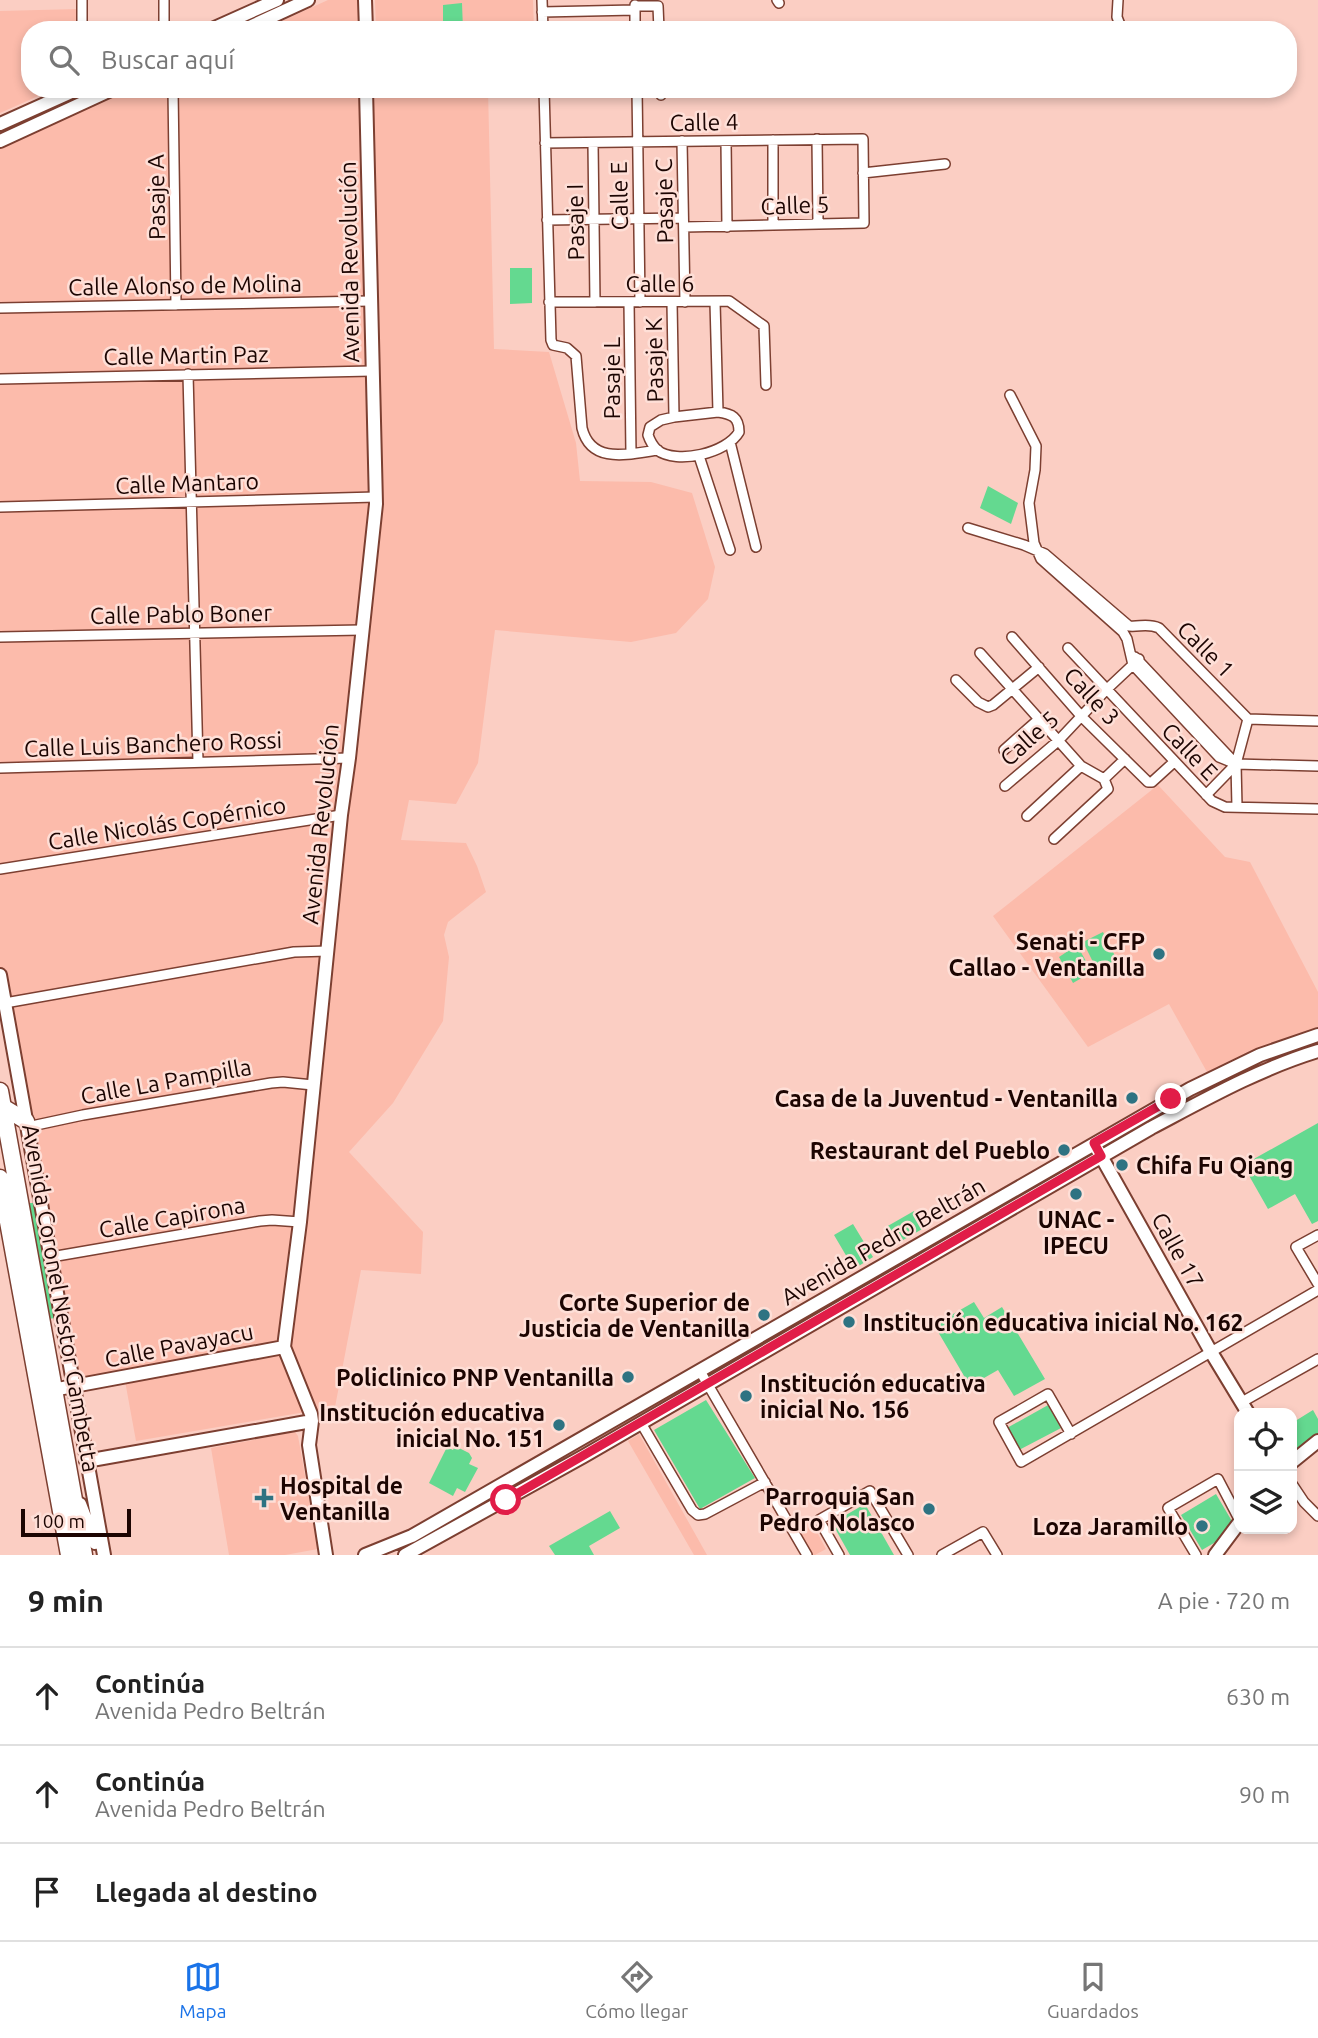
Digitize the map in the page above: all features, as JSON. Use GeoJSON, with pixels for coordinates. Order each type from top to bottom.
{"type":"FeatureCollection","features":[{"type":"Feature","properties":{"kind":"highway"},"geometry":{"type":"LineString","coordinates":[[1,1096],[27,1124]]}},
{"type":"Feature","properties":{"kind":"highway","name":"Avenida Coronel Nestor Gambetta"},"geometry":{"type":"LineString","coordinates":[[1,1096],[47,1391],[69,1555]]}},
{"type":"Feature","properties":{"kind":"highway","name":"Avenida Coronel Nestor Gambetta"},"geometry":{"type":"LineString","coordinates":[[0,1178],[47,1391],[72,1485],[84,1555]]}},
{"type":"Feature","properties":{"kind":"street"},"geometry":{"type":"LineString","coordinates":[[82,0],[82,21]]}},
{"type":"Feature","properties":{"kind":"street"},"geometry":{"type":"LineString","coordinates":[[164,0],[164,21]]}},
{"type":"Feature","properties":{"kind":"street"},"geometry":{"type":"LineString","coordinates":[[230,21],[277,0]]}},
{"type":"Feature","properties":{"kind":"street"},"geometry":{"type":"LineString","coordinates":[[262,21],[308,0]]}},
{"type":"Feature","properties":{"kind":"street"},"geometry":{"type":"LineString","coordinates":[[365,0],[366,21]]}},
{"type":"Feature","properties":{"kind":"street"},"geometry":{"type":"LineString","coordinates":[[542,0],[542,21]]}},
{"type":"Feature","properties":{"kind":"street"},"geometry":{"type":"LineString","coordinates":[[589,0],[589,11]]}},
{"type":"Feature","properties":{"kind":"street"},"geometry":{"type":"LineString","coordinates":[[1118,0],[1119,21]]}},
{"type":"Feature","properties":{"kind":"street"},"geometry":{"type":"LineString","coordinates":[[542,12],[589,11],[635,5],[659,6],[659,21]]}},
{"type":"Feature","properties":{"kind":"street"},"geometry":{"type":"LineString","coordinates":[[0,124],[58,98]]}},
{"type":"Feature","properties":{"kind":"street"},"geometry":{"type":"LineString","coordinates":[[0,141],[93,98]]}},
{"type":"Feature","properties":{"kind":"street","name":"Pasaje A"},"geometry":{"type":"LineString","coordinates":[[173,98],[176,305]]}},
{"type":"Feature","properties":{"kind":"street","name":"Avenida Revolución"},"geometry":{"type":"LineString","coordinates":[[326,1555],[309,1446],[312,1421],[284,1347],[300,1222],[376,497],[366,98]]}},
{"type":"Feature","properties":{"kind":"street"},"geometry":{"type":"LineString","coordinates":[[544,98],[550,332],[553,345],[567,348],[576,358],[582,428],[587,442],[599,453],[631,454],[658,450]]}},
{"type":"Feature","properties":{"kind":"street","name":"Calle E"},"geometry":{"type":"LineString","coordinates":[[637,98],[640,302]]}},
{"type":"Feature","properties":{"kind":"street"},"geometry":{"type":"LineString","coordinates":[[817,139],[818,224]]}},
{"type":"Feature","properties":{"kind":"street","name":"Calle 4"},"geometry":{"type":"LineString","coordinates":[[545,143],[863,139],[863,173]]}},
{"type":"Feature","properties":{"kind":"street"},"geometry":{"type":"LineString","coordinates":[[773,140],[773,225]]}},
{"type":"Feature","properties":{"kind":"street","name":"Pasaje C"},"geometry":{"type":"LineString","coordinates":[[682,141],[685,302]]}},
{"type":"Feature","properties":{"kind":"street","name":"Calle 5"},"geometry":{"type":"LineString","coordinates":[[726,141],[727,227]]}},
{"type":"Feature","properties":{"kind":"street","name":"Pasaje I"},"geometry":{"type":"LineString","coordinates":[[593,143],[595,302]]}},
{"type":"Feature","properties":{"kind":"street"},"geometry":{"type":"LineString","coordinates":[[863,173],[945,163]]}},
{"type":"Feature","properties":{"kind":"street","name":"Calle 5"},"geometry":{"type":"LineString","coordinates":[[547,219],[639,218],[727,227],[864,223],[863,173]]}},
{"type":"Feature","properties":{"kind":"street","name":"Calle Alonso de Molina"},"geometry":{"type":"LineString","coordinates":[[0,308],[370,301]]}},
{"type":"Feature","properties":{"kind":"street","name":"Calle 6"},"geometry":{"type":"LineString","coordinates":[[549,302],[731,302],[764,326],[766,385]]}},
{"type":"Feature","properties":{"kind":"street","name":"Pasaje L"},"geometry":{"type":"LineString","coordinates":[[629,302],[631,454]]}},
{"type":"Feature","properties":{"kind":"street","name":"Pasaje K"},"geometry":{"type":"LineString","coordinates":[[672,302],[674,417]]}},
{"type":"Feature","properties":{"kind":"street"},"geometry":{"type":"LineString","coordinates":[[715,302],[718,412]]}},
{"type":"Feature","properties":{"kind":"street","name":"Calle Martin Paz"},"geometry":{"type":"LineString","coordinates":[[0,379],[372,371]]}},
{"type":"Feature","properties":{"kind":"street"},"geometry":{"type":"LineString","coordinates":[[188,374],[198,762]]}},
{"type":"Feature","properties":{"kind":"street"},"geometry":{"type":"LineString","coordinates":[[1010,395],[1036,446],[1029,503],[1038,554]]}},
{"type":"Feature","properties":{"kind":"street"},"geometry":{"type":"LineString","coordinates":[[729,413],[739,424],[739,432],[730,442],[699,456],[681,457],[663,453],[648,435],[650,427],[661,420],[674,417],[729,413]]}},
{"type":"Feature","properties":{"kind":"street"},"geometry":{"type":"LineString","coordinates":[[730,442],[756,547]]}},
{"type":"Feature","properties":{"kind":"street"},"geometry":{"type":"LineString","coordinates":[[699,456],[730,550]]}},
{"type":"Feature","properties":{"kind":"street","name":"Calle Mantaro"},"geometry":{"type":"LineString","coordinates":[[0,507],[376,497]]}},
{"type":"Feature","properties":{"kind":"street"},"geometry":{"type":"LineString","coordinates":[[968,528],[1038,554],[1126,629],[1130,650],[1136,662],[1219,757],[1236,764],[1318,766]]}},
{"type":"Feature","properties":{"kind":"street","name":"Calle 1"},"geometry":{"type":"LineString","coordinates":[[1126,629],[1145,624],[1159,628],[1248,719]]}},
{"type":"Feature","properties":{"kind":"street","name":"Calle Pablo Boner"},"geometry":{"type":"LineString","coordinates":[[0,637],[362,630]]}},
{"type":"Feature","properties":{"kind":"street","name":"Calle 3"},"geometry":{"type":"LineString","coordinates":[[1012,637],[1082,717],[1148,782],[1153,782],[1174,762]]}},
{"type":"Feature","properties":{"kind":"street","name":"Calle E"},"geometry":{"type":"LineString","coordinates":[[1068,648],[1174,762],[1218,805],[1318,809]]}},
{"type":"Feature","properties":{"kind":"street"},"geometry":{"type":"LineString","coordinates":[[980,653],[1081,766],[1104,779],[1108,789],[1054,839]]}},
{"type":"Feature","properties":{"kind":"street","name":"Calle 5"},"geometry":{"type":"LineString","coordinates":[[1005,786],[1058,741],[1136,662]]}},
{"type":"Feature","properties":{"kind":"street"},"geometry":{"type":"LineString","coordinates":[[956,680],[978,702],[988,707],[1039,667]]}},
{"type":"Feature","properties":{"kind":"street"},"geometry":{"type":"LineString","coordinates":[[1004,750],[1039,719]]}},
{"type":"Feature","properties":{"kind":"street"},"geometry":{"type":"LineString","coordinates":[[1237,807],[1236,764],[1248,719],[1318,721]]}},
{"type":"Feature","properties":{"kind":"street","name":"Calle Luis Banchero Rossi"},"geometry":{"type":"LineString","coordinates":[[0,768],[349,758]]}},
{"type":"Feature","properties":{"kind":"street"},"geometry":{"type":"LineString","coordinates":[[1104,779],[1125,759]]}},
{"type":"Feature","properties":{"kind":"street"},"geometry":{"type":"LineString","coordinates":[[1206,795],[1236,764]]}},
{"type":"Feature","properties":{"kind":"street"},"geometry":{"type":"LineString","coordinates":[[1027,816],[1081,766]]}},
{"type":"Feature","properties":{"kind":"street","name":"Calle Nicolás Copérnico"},"geometry":{"type":"LineString","coordinates":[[0,869],[341,815]]}},
{"type":"Feature","properties":{"kind":"street"},"geometry":{"type":"LineString","coordinates":[[5,1003],[294,952],[328,950]]}},
{"type":"Feature","properties":{"kind":"street"},"geometry":{"type":"LineString","coordinates":[[0,975],[103,1555]]}},
{"type":"Feature","properties":{"kind":"street","name":"Avenida Pedro Beltrán"},"geometry":{"type":"LineString","coordinates":[[365,1555],[412,1536],[1190,1088],[1266,1053],[1318,1035]]}},
{"type":"Feature","properties":{"kind":"street","name":"Avenida Pedro Beltrán"},"geometry":{"type":"LineString","coordinates":[[405,1555],[421,1552],[817,1320],[1214,1093],[1265,1070],[1318,1051]]}},
{"type":"Feature","properties":{"kind":"street","name":"Calle La Pampilla"},"geometry":{"type":"LineString","coordinates":[[27,1124],[271,1083],[313,1085]]}},
{"type":"Feature","properties":{"kind":"street","name":"Calle 17"},"geometry":{"type":"LineString","coordinates":[[1094,1143],[1245,1408]]}},
{"type":"Feature","properties":{"kind":"street","name":"Calle Capirona"},"geometry":{"type":"LineString","coordinates":[[51,1258],[260,1221],[300,1222]]}},
{"type":"Feature","properties":{"kind":"street"},"geometry":{"type":"LineString","coordinates":[[1071,1434],[1048,1394],[999,1422],[1021,1462],[1071,1434],[1211,1352],[1318,1287],[1296,1247],[1318,1235]]}},
{"type":"Feature","properties":{"kind":"street"},"geometry":{"type":"LineString","coordinates":[[810,1307],[817,1320]]}},
{"type":"Feature","properties":{"kind":"street","name":"Calle Pavayacu"},"geometry":{"type":"LineString","coordinates":[[47,1391],[284,1347]]}},
{"type":"Feature","properties":{"kind":"street"},"geometry":{"type":"LineString","coordinates":[[1245,1408],[1318,1359]]}},
{"type":"Feature","properties":{"kind":"street"},"geometry":{"type":"LineString","coordinates":[[700,1371],[807,1555]]}},
{"type":"Feature","properties":{"kind":"street"},"geometry":{"type":"LineString","coordinates":[[86,1461],[312,1421]]}},
{"type":"Feature","properties":{"kind":"street"},"geometry":{"type":"LineString","coordinates":[[641,1423],[692,1510],[698,1515],[705,1514],[765,1482]]}},
{"type":"Feature","properties":{"kind":"street"},"geometry":{"type":"LineString","coordinates":[[1297,1458],[1318,1440]]}},
{"type":"Feature","properties":{"kind":"street"},"geometry":{"type":"LineString","coordinates":[[1196,1555],[1168,1508],[1218,1479],[1234,1511]]}},
{"type":"Feature","properties":{"kind":"street"},"geometry":{"type":"LineString","coordinates":[[72,1485],[95,1544],[103,1555]]}},
{"type":"Feature","properties":{"kind":"street"},"geometry":{"type":"LineString","coordinates":[[1297,1490],[1318,1516]]}},
{"type":"Feature","properties":{"kind":"street"},"geometry":{"type":"LineString","coordinates":[[839,1555],[818,1520],[870,1491],[908,1555]]}},
{"type":"Feature","properties":{"kind":"street"},"geometry":{"type":"LineString","coordinates":[[1215,1555],[1234,1528]]}},
{"type":"Feature","properties":{"kind":"street"},"geometry":{"type":"LineString","coordinates":[[942,1555],[983,1532],[997,1555]]}},
{"type":"Feature","properties":{"kind":"street"},"geometry":{"type":"LineString","coordinates":[[412,1536],[421,1552]]}},
{"type":"Feature","properties":{"kind":"shaded area"},"geometry":{"type":"Polygon","coordinates":[[[328,0],[358,0],[358,21],[282,21],[328,0]]]}},
{"type":"Feature","properties":{"kind":"shaded area"},"geometry":{"type":"Polygon","coordinates":[[[375,0],[533,0],[534,21],[376,21],[375,0]]]}},
{"type":"Feature","properties":{"kind":"shaded area"},"geometry":{"type":"Polygon","coordinates":[[[78,9],[79,21],[21,21],[21,98],[34,98],[0,113],[0,11],[78,9]]]}},
{"type":"Feature","properties":{"kind":"shaded area"},"geometry":{"type":"Polygon","coordinates":[[[109,98],[488,98],[494,349],[549,352],[576,443],[580,481],[651,482],[692,493],[715,567],[708,599],[676,633],[631,642],[495,630],[478,763],[456,804],[409,800],[401,840],[466,843],[486,892],[448,922],[444,935],[449,957],[443,1021],[393,1103],[349,1152],[423,1232],[421,1274],[361,1270],[335,1407],[136,1441],[123,1370],[67,1380],[0,1014],[0,147],[109,98]]]}},
{"type":"Feature","properties":{"kind":"shaded area","name":"Senati - CFP Callao - Ventanilla"},"geometry":{"type":"Polygon","coordinates":[[[1158,785],[1225,857],[1250,862],[1318,992],[1318,1027],[1268,1045],[1207,1072],[1169,1004],[1088,1047],[993,916],[1158,785]]]}},
{"type":"Feature","properties":{"kind":"shaded area","name":"Hospital de Ventanilla"},"geometry":{"type":"Polygon","coordinates":[[[295,1432],[298,1436],[318,1549],[285,1555],[229,1555],[211,1448],[295,1432]]]}},
{"type":"Feature","properties":{"kind":"shaded area"},"geometry":{"type":"Polygon","coordinates":[[[639,1434],[707,1555],[694,1555],[628,1441],[639,1434]]]}},
{"type":"Feature","properties":{"kind":"shaded area"},"geometry":{"type":"Polygon","coordinates":[[[810,1519],[826,1549],[815,1555],[807,1555],[793,1530],[810,1519]]]}},
{"type":"Feature","properties":{"kind":"green space"},"geometry":{"type":"Polygon","coordinates":[[[462,3],[463,21],[443,21],[443,5],[462,3]]]}},
{"type":"Feature","properties":{"kind":"green space"},"geometry":{"type":"Polygon","coordinates":[[[510,268],[532,268],[532,303],[510,304],[510,268]]]}},
{"type":"Feature","properties":{"kind":"green space"},"geometry":{"type":"Polygon","coordinates":[[[988,486],[1018,503],[1011,524],[980,508],[988,486]]]}},
{"type":"Feature","properties":{"kind":"green space"},"geometry":{"type":"Polygon","coordinates":[[[1103,932],[1117,960],[1097,970],[1083,942],[1103,932]]]}},
{"type":"Feature","properties":{"kind":"green space"},"geometry":{"type":"Polygon","coordinates":[[[1077,945],[1092,972],[1073,983],[1059,957],[1077,945]]]}},
{"type":"Feature","properties":{"kind":"green space"},"geometry":{"type":"Polygon","coordinates":[[[1318,1123],[1318,1221],[1312,1224],[1295,1194],[1268,1209],[1243,1165],[1318,1123]]]}},
{"type":"Feature","properties":{"kind":"green space"},"geometry":{"type":"Polygon","coordinates":[[[35,1203],[55,1318],[48,1319],[27,1204],[35,1203]]]}},
{"type":"Feature","properties":{"kind":"green space"},"geometry":{"type":"Polygon","coordinates":[[[914,1211],[924,1228],[896,1244],[886,1227],[914,1211]]]}},
{"type":"Feature","properties":{"kind":"green space"},"geometry":{"type":"Polygon","coordinates":[[[853,1224],[873,1257],[854,1269],[834,1235],[853,1224]]]}},
{"type":"Feature","properties":{"kind":"green space"},"geometry":{"type":"Polygon","coordinates":[[[974,1302],[984,1318],[1002,1307],[1045,1379],[1014,1396],[998,1370],[970,1386],[934,1325],[974,1302]]]}},
{"type":"Feature","properties":{"kind":"green space"},"geometry":{"type":"Polygon","coordinates":[[[706,1400],[755,1478],[700,1509],[654,1430],[706,1400]]]}},
{"type":"Feature","properties":{"kind":"green space"},"geometry":{"type":"Polygon","coordinates":[[[1050,1404],[1063,1427],[1019,1450],[1007,1428],[1050,1404]]]}},
{"type":"Feature","properties":{"kind":"green space"},"geometry":{"type":"Polygon","coordinates":[[[1313,1410],[1318,1419],[1318,1434],[1297,1450],[1297,1420],[1313,1410]]]}},
{"type":"Feature","properties":{"kind":"green space"},"geometry":{"type":"Polygon","coordinates":[[[455,1446],[469,1453],[472,1458],[469,1464],[478,1468],[465,1492],[457,1488],[453,1496],[429,1483],[447,1447],[453,1450],[455,1446]]]}},
{"type":"Feature","properties":{"kind":"green space"},"geometry":{"type":"Polygon","coordinates":[[[1216,1494],[1233,1523],[1219,1540],[1202,1550],[1181,1515],[1216,1494]]]}},
{"type":"Feature","properties":{"kind":"green space"},"geometry":{"type":"Polygon","coordinates":[[[865,1504],[894,1555],[850,1555],[832,1523],[865,1504]]]}},
{"type":"Feature","properties":{"kind":"green space"},"geometry":{"type":"Polygon","coordinates":[[[610,1511],[620,1528],[589,1546],[594,1555],[555,1555],[549,1546],[610,1511]]]}},
{"type":"Feature","properties":{"kind":"place","name":"Senati - CFP Callao - Ventanilla"},"geometry":{"type":"Point","coordinates":[1159,954]}},
{"type":"Feature","properties":{"kind":"place","name":"Casa de la Juventud - Ventanilla"},"geometry":{"type":"Point","coordinates":[1132,1098]}},
{"type":"Feature","properties":{"kind":"place","name":"Restaurant del Pueblo"},"geometry":{"type":"Point","coordinates":[1064,1150]}},
{"type":"Feature","properties":{"kind":"place","name":"Chifa Fu Qiang"},"geometry":{"type":"Point","coordinates":[1122,1165]}},
{"type":"Feature","properties":{"kind":"place","name":"UNAC - IPECU"},"geometry":{"type":"Point","coordinates":[1076,1194]}},
{"type":"Feature","properties":{"kind":"place","name":"Corte Superior de Justicia de Ventanilla"},"geometry":{"type":"Point","coordinates":[764,1315]}},
{"type":"Feature","properties":{"kind":"place","name":"Institución educativa inicial No. 162"},"geometry":{"type":"Point","coordinates":[849,1322]}},
{"type":"Feature","properties":{"kind":"place","name":"Policlinico PNP Ventanilla"},"geometry":{"type":"Point","coordinates":[628,1377]}},
{"type":"Feature","properties":{"kind":"place","name":"Institución educativa inicial No. 156"},"geometry":{"type":"Point","coordinates":[746,1396]}},
{"type":"Feature","properties":{"kind":"place","name":"Institución educativa inicial No. 151"},"geometry":{"type":"Point","coordinates":[559,1425]}},
{"type":"Feature","properties":{"kind":"place","name":"Hospital de Ventanilla"},"geometry":{"type":"Point","coordinates":[264,1498]}},
{"type":"Feature","properties":{"kind":"place","name":"Parroquia San Pedro Nolasco"},"geometry":{"type":"Point","coordinates":[929,1509]}},
{"type":"Feature","properties":{"kind":"place","name":"Loza Jaramillo"},"geometry":{"type":"Point","coordinates":[1202,1526]}},
{"type":"Feature","properties":{"kind":"route"},"geometry":{"type":"LineString","coordinates":[[506,1500],[1101,1156],[1094,1143],[1171,1099]]}}]}
